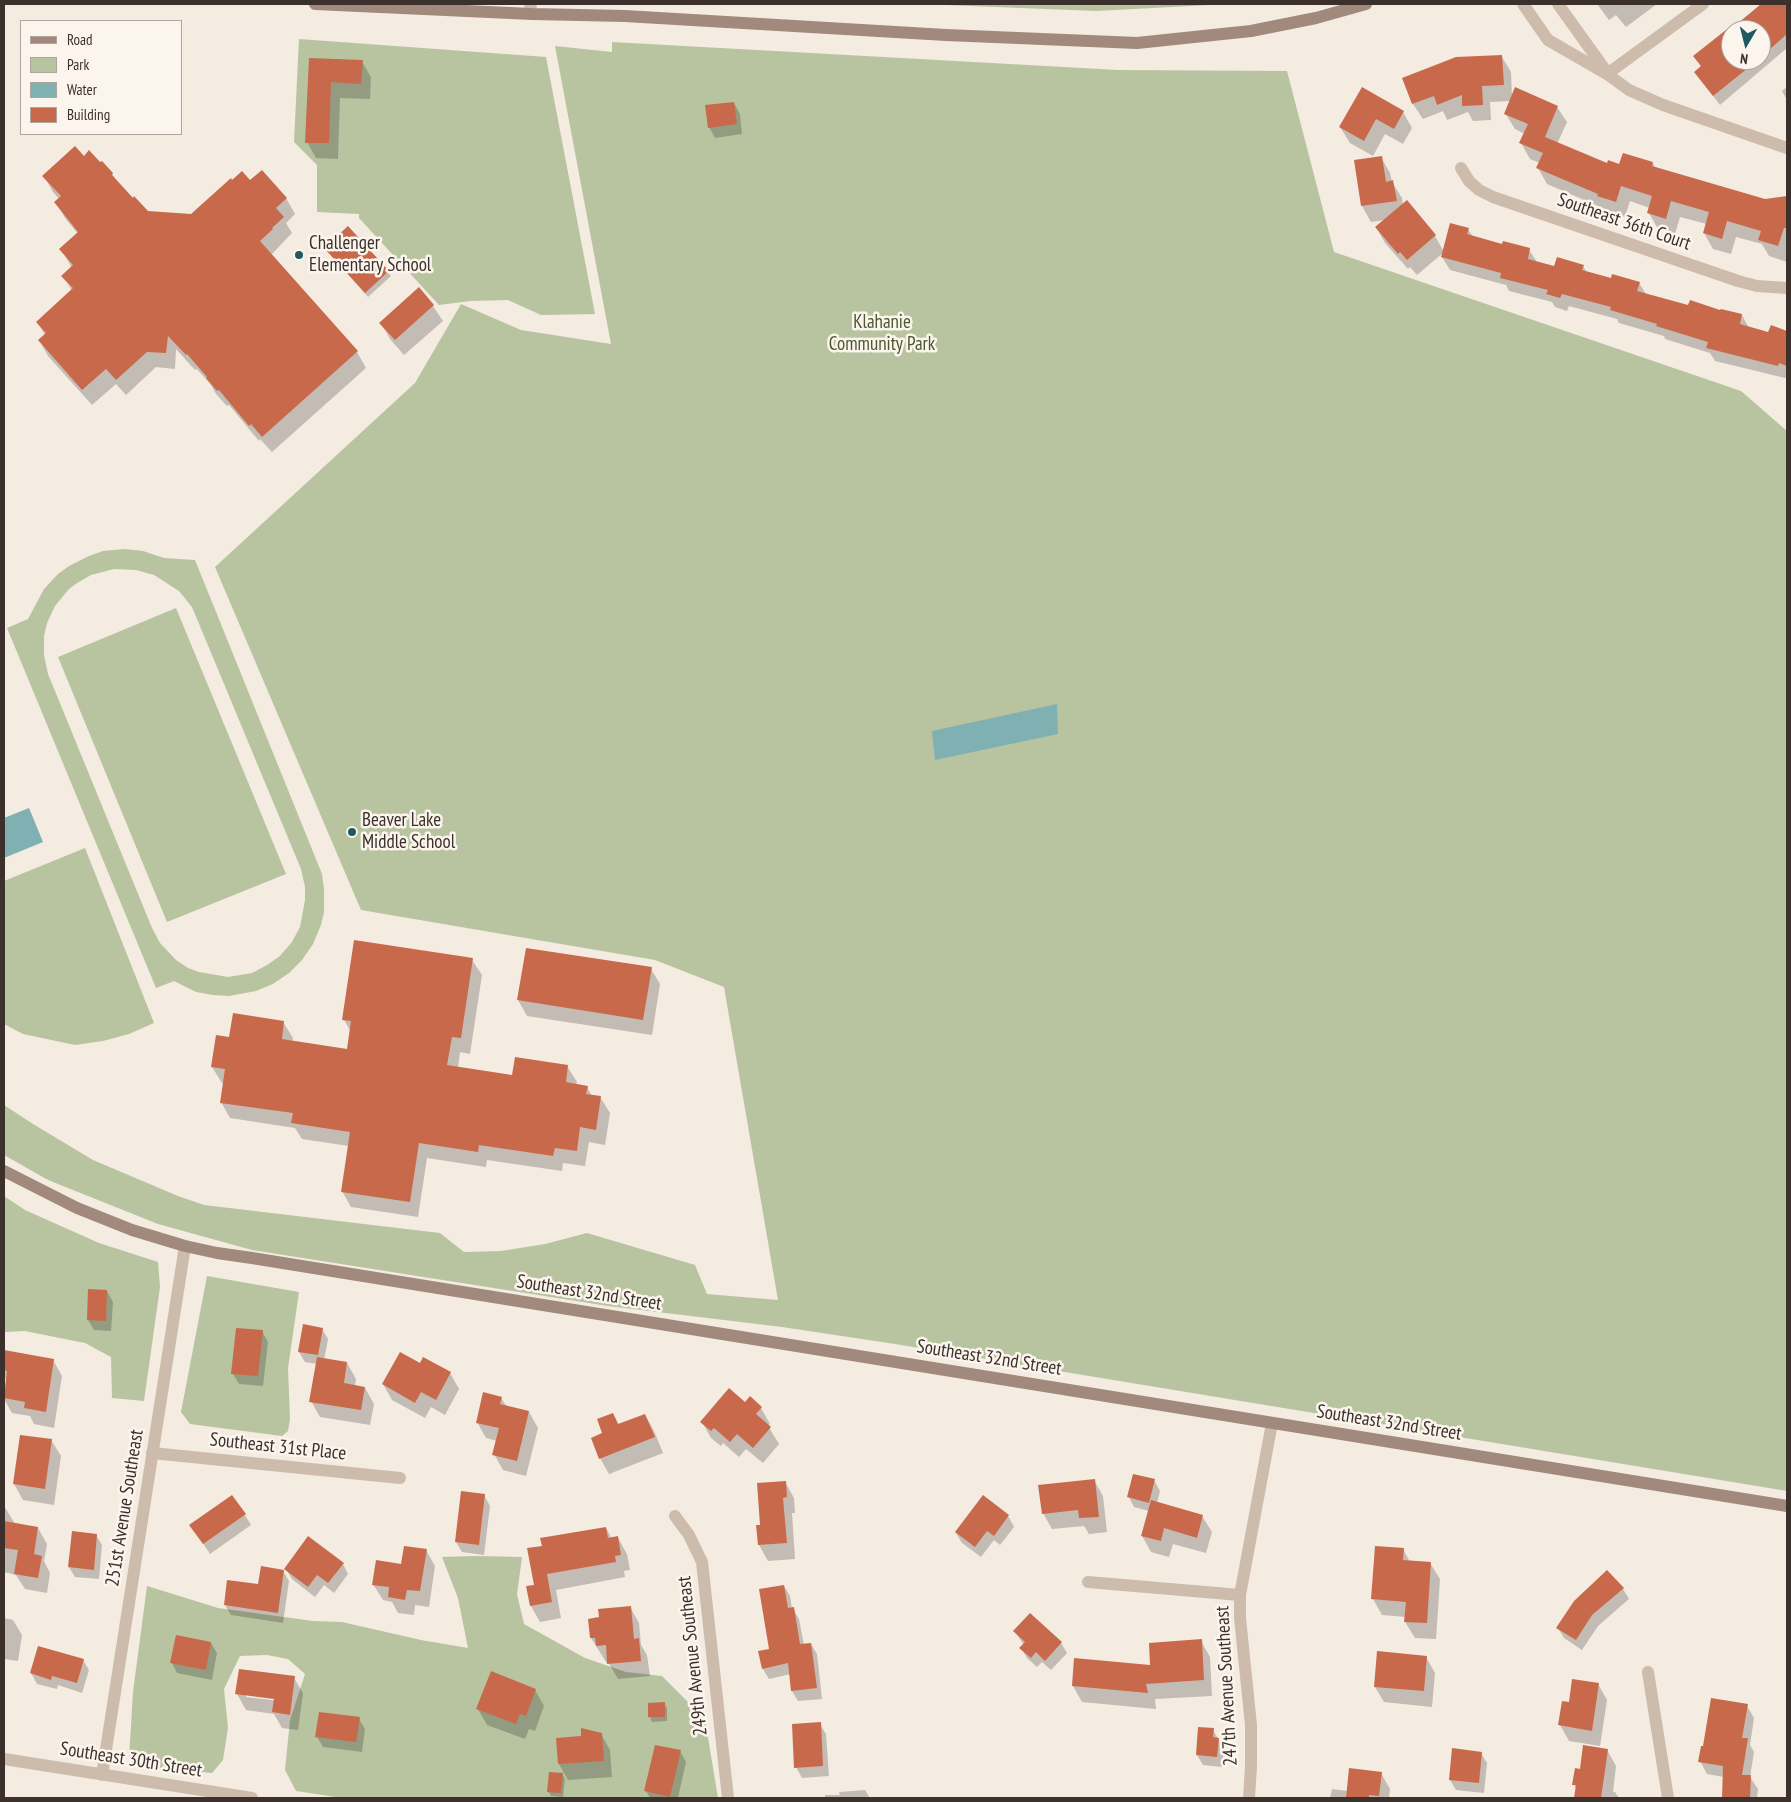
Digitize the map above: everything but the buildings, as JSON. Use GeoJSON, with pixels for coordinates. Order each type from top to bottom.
{"type":"FeatureCollection","features":[{"type":"Feature","properties":{"kind":"street"},"geometry":{"type":"LineString","coordinates":[[316,4],[531,9],[946,35],[1137,43],[1251,31],[1316,18],[1366,4]]}},
{"type":"Feature","properties":{"kind":"street"},"geometry":{"type":"LineString","coordinates":[[1524,4],[1548,40],[1607,74],[1630,90],[1663,105],[1787,148]]}},
{"type":"Feature","properties":{"kind":"street"},"geometry":{"type":"LineString","coordinates":[[1558,4],[1607,74]]}},
{"type":"Feature","properties":{"kind":"street"},"geometry":{"type":"LineString","coordinates":[[1607,74],[1703,4]]}},
{"type":"Feature","properties":{"kind":"street","name":"Southeast 36th Court"},"geometry":{"type":"LineString","coordinates":[[1461,168],[1469,181],[1479,190],[1493,197],[1738,281],[1757,286],[1787,288]]}},
{"type":"Feature","properties":{"kind":"street","name":"Southeast 32nd Street"},"geometry":{"type":"LineString","coordinates":[[4,1171],[77,1208],[132,1230],[217,1254],[252,1258],[1787,1506]]}},
{"type":"Feature","properties":{"kind":"street","name":"251st Avenue Southeast"},"geometry":{"type":"LineString","coordinates":[[102,1775],[185,1246]]}},
{"type":"Feature","properties":{"kind":"street","name":"247th Avenue Southeast"},"geometry":{"type":"LineString","coordinates":[[1249,1798],[1251,1725],[1240,1618],[1240,1595],[1272,1423]]}},
{"type":"Feature","properties":{"kind":"street","name":"Southeast 31st Place"},"geometry":{"type":"LineString","coordinates":[[152,1453],[400,1478]]}},
{"type":"Feature","properties":{"kind":"street","name":"249th Avenue Southeast"},"geometry":{"type":"LineString","coordinates":[[675,1516],[689,1535],[702,1562],[728,1798]]}},
{"type":"Feature","properties":{"kind":"street"},"geometry":{"type":"LineString","coordinates":[[1088,1582],[1240,1595]]}},
{"type":"Feature","properties":{"kind":"street"},"geometry":{"type":"LineString","coordinates":[[1648,1672],[1668,1798]]}},
{"type":"Feature","properties":{"kind":"street","name":"Southeast 30th Street"},"geometry":{"type":"LineString","coordinates":[[4,1759],[252,1798]]}},
{"type":"Feature","properties":{"kind":"green space"},"geometry":{"type":"Polygon","coordinates":[[[920,4],[1229,4],[1096,11],[920,4]]]}},
{"type":"Feature","properties":{"kind":"green space"},"geometry":{"type":"Polygon","coordinates":[[[299,39],[546,57],[595,314],[541,315],[508,300],[471,301],[439,305],[359,218],[359,214],[317,212],[317,165],[294,142],[299,39]]]}},
{"type":"Feature","properties":{"kind":"green space","name":"Klahanie Community Park"},"geometry":{"type":"Polygon","coordinates":[[[612,42],[1118,70],[1287,71],[1334,252],[1741,391],[1787,431],[1787,1491],[895,1344],[782,1327],[608,1306],[252,1250],[158,1224],[48,1180],[4,1155],[4,1105],[93,1160],[204,1205],[440,1233],[464,1252],[501,1251],[545,1244],[587,1233],[695,1265],[707,1294],[778,1300],[724,987],[655,960],[361,910],[215,567],[415,383],[461,304],[521,330],[611,344],[555,46],[612,52],[612,42]]]}},
{"type":"Feature","properties":{"kind":"green space"},"geometry":{"type":"Polygon","coordinates":[[[125,549],[143,551],[164,558],[195,560],[322,874],[324,912],[313,944],[302,960],[289,973],[273,984],[256,991],[229,996],[213,995],[196,992],[174,981],[156,988],[7,628],[28,619],[44,589],[58,574],[69,566],[103,551],[125,549]],[[114,569],[91,575],[69,589],[55,606],[47,623],[44,636],[44,655],[48,674],[152,928],[160,943],[176,960],[188,968],[199,972],[228,977],[252,973],[280,956],[292,942],[300,927],[305,900],[305,887],[301,869],[192,607],[179,591],[154,575],[136,570],[114,569]]]}},
{"type":"Feature","properties":{"kind":"green space"},"geometry":{"type":"Polygon","coordinates":[[[176,608],[286,874],[167,922],[58,657],[176,608]]]}},
{"type":"Feature","properties":{"kind":"green space"},"geometry":{"type":"Polygon","coordinates":[[[85,848],[154,1023],[129,1034],[103,1041],[75,1045],[23,1034],[4,1024],[4,881],[85,848]]]}},
{"type":"Feature","properties":{"kind":"green space"},"geometry":{"type":"Polygon","coordinates":[[[4,1196],[25,1210],[99,1243],[158,1262],[160,1287],[144,1401],[112,1398],[111,1357],[85,1343],[25,1331],[4,1332],[4,1196]]]}},
{"type":"Feature","properties":{"kind":"green space"},"geometry":{"type":"Polygon","coordinates":[[[207,1276],[299,1292],[288,1368],[290,1419],[288,1431],[282,1436],[190,1424],[181,1412],[207,1276]]]}},
{"type":"Feature","properties":{"kind":"green space"},"geometry":{"type":"Polygon","coordinates":[[[442,1557],[522,1557],[517,1594],[524,1624],[585,1658],[626,1672],[662,1676],[705,1719],[718,1798],[342,1798],[296,1791],[285,1770],[290,1720],[305,1674],[288,1659],[267,1655],[240,1656],[224,1689],[228,1728],[223,1760],[212,1773],[153,1767],[129,1759],[133,1692],[147,1586],[218,1608],[313,1621],[342,1622],[421,1640],[468,1648],[458,1598],[442,1557]]]}},
{"type":"Feature","properties":{"kind":"water"},"geometry":{"type":"Polygon","coordinates":[[[1057,704],[1058,734],[935,760],[932,731],[1057,704]]]}},
{"type":"Feature","properties":{"kind":"water"},"geometry":{"type":"Polygon","coordinates":[[[29,808],[43,842],[4,858],[4,818],[29,808]]]}},
{"type":"Feature","properties":{"kind":"place","name":"Challenger Elementary School"},"geometry":{"type":"Point","coordinates":[299,255]}},
{"type":"Feature","properties":{"kind":"place","name":"Beaver Lake Middle School"},"geometry":{"type":"Point","coordinates":[352,832]}}]}
